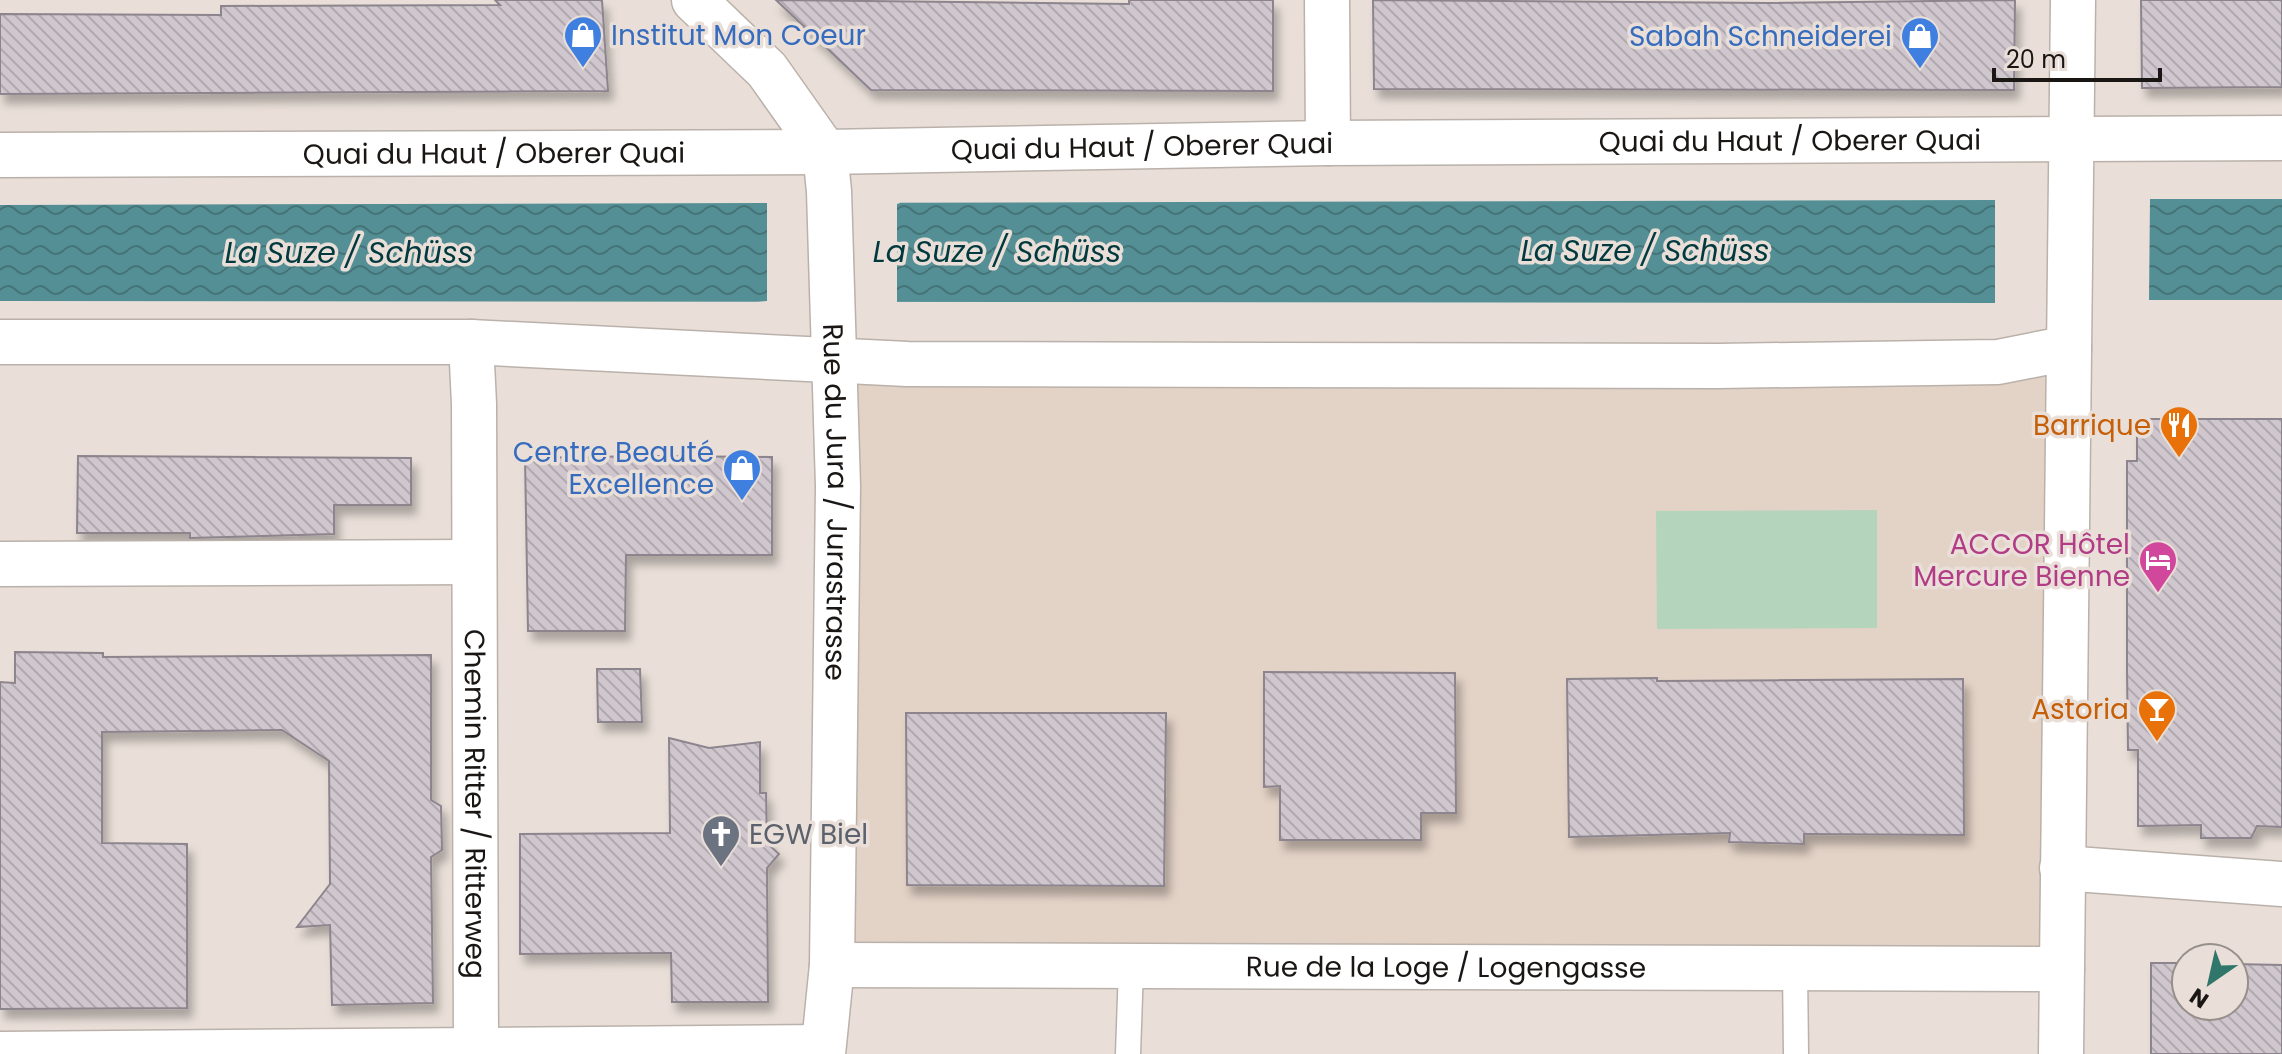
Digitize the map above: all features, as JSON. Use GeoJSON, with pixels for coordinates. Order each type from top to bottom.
{"type":"FeatureCollection","features":[{"type":"Feature","properties":{"kind":"street"},"geometry":{"type":"LineString","coordinates":[[694,0],[767,70],[827,172]]}},
{"type":"Feature","properties":{"kind":"street"},"geometry":{"type":"LineString","coordinates":[[1327,0],[1328,143]]}},
{"type":"Feature","properties":{"kind":"street"},"geometry":{"type":"LineString","coordinates":[[2061,1054],[2073,0]]}},
{"type":"Feature","properties":{"kind":"street","name":"Quai du Haut / Oberer Quai"},"geometry":{"type":"LineString","coordinates":[[0,155],[827,172],[1328,143],[2073,154],[2282,138]]}},
{"type":"Feature","properties":{"kind":"street","name":"Rue du Jura / Jurastrasse"},"geometry":{"type":"LineString","coordinates":[[823,1051],[832,965],[838,486],[827,172]]}},
{"type":"Feature","properties":{"kind":"street"},"geometry":{"type":"LineString","coordinates":[[0,342],[471,342],[923,364],[1718,366],[1998,362],[2070,338]]}},
{"type":"Feature","properties":{"kind":"street","name":"Chemin Ritter / Ritterweg"},"geometry":{"type":"LineString","coordinates":[[471,342],[474,404],[472,562],[476,1047]]}},
{"type":"Feature","properties":{"kind":"street"},"geometry":{"type":"LineString","coordinates":[[0,564],[472,562]]}},
{"type":"Feature","properties":{"kind":"street"},"geometry":{"type":"LineString","coordinates":[[2062,868],[2282,884]]}},
{"type":"Feature","properties":{"kind":"street","name":"Rue de la Loge / Logengasse"},"geometry":{"type":"LineString","coordinates":[[832,965],[2062,969]]}},
{"type":"Feature","properties":{"kind":"street"},"geometry":{"type":"LineString","coordinates":[[0,1054],[476,1047],[823,1051]]}},
{"type":"Feature","properties":{"kind":"lane"},"geometry":{"type":"LineString","coordinates":[[1128,1054],[1131,968]]}},
{"type":"Feature","properties":{"kind":"lane"},"geometry":{"type":"LineString","coordinates":[[1795,968],[1796,1054]]}},
{"type":"Feature","properties":{"kind":"shaded area"},"geometry":{"type":"Polygon","coordinates":[[[2069,348],[2062,969],[832,965],[835,360],[2069,348]]]}},
{"type":"Feature","properties":{"kind":"green space"},"geometry":{"type":"Polygon","coordinates":[[[1877,510],[1877,628],[1657,629],[1656,511],[1877,510]]]}},
{"type":"Feature","properties":{"kind":"water"},"geometry":{"type":"Polygon","coordinates":[[[2150,199],[2282,199],[2282,300],[2149,300],[2150,199]]]}},
{"type":"Feature","properties":{"kind":"water","name":"La Suze / Schüss"},"geometry":{"type":"Polygon","coordinates":[[[1995,200],[1995,303],[0,301],[0,205],[1995,200]]]}},
{"type":"Feature","properties":{"kind":"pier"},"geometry":{"type":"Polygon","coordinates":[[[2149,195],[2147,304],[2145,250],[2149,195]]]}},
{"type":"Feature","properties":{"kind":"pier"},"geometry":{"type":"Polygon","coordinates":[[[1996,196],[1999,200],[1998,305],[1996,303],[1996,196]]]}},
{"type":"Feature","properties":{"kind":"pier"},"geometry":{"type":"Polygon","coordinates":[[[900,198],[897,204],[897,302],[904,305],[762,305],[758,302],[767,301],[767,201],[758,199],[900,198]]]}},
{"type":"Feature","properties":{"kind":"building"},"geometry":{"type":"Polygon","coordinates":[[[495,0],[602,0],[608,91],[0,94],[0,14],[221,15],[221,6],[500,5],[495,0]]]}},
{"type":"Feature","properties":{"kind":"building"},"geometry":{"type":"Polygon","coordinates":[[[776,0],[1129,4],[1129,0],[1273,0],[1273,91],[871,90],[776,0]]]}},
{"type":"Feature","properties":{"kind":"building"},"geometry":{"type":"Polygon","coordinates":[[[1373,0],[1769,3],[2015,0],[2014,90],[1374,89],[1373,0]]]}},
{"type":"Feature","properties":{"kind":"building"},"geometry":{"type":"Polygon","coordinates":[[[2141,0],[2282,0],[2282,87],[2142,88],[2141,0]]]}},
{"type":"Feature","properties":{"kind":"building"},"geometry":{"type":"Polygon","coordinates":[[[2137,419],[2282,419],[2282,827],[2257,826],[2251,838],[2201,838],[2201,825],[2138,826],[2138,750],[2128,750],[2127,671],[2127,461],[2137,461],[2137,419]]]}},
{"type":"Feature","properties":{"kind":"building"},"geometry":{"type":"Polygon","coordinates":[[[78,456],[411,458],[411,505],[334,505],[334,534],[190,538],[190,533],[77,533],[78,456]]]}},
{"type":"Feature","properties":{"kind":"building"},"geometry":{"type":"Polygon","coordinates":[[[772,457],[772,555],[626,555],[625,631],[528,631],[525,458],[772,457]]]}},
{"type":"Feature","properties":{"kind":"building"},"geometry":{"type":"Polygon","coordinates":[[[15,652],[103,653],[103,657],[431,655],[431,800],[441,806],[442,850],[431,857],[433,1003],[332,1005],[330,925],[297,927],[330,884],[329,761],[282,730],[102,732],[102,843],[187,844],[187,1008],[0,1009],[0,682],[15,683],[15,652]]]}},
{"type":"Feature","properties":{"kind":"building"},"geometry":{"type":"Polygon","coordinates":[[[597,669],[640,669],[642,722],[598,722],[597,669]]]}},
{"type":"Feature","properties":{"kind":"building"},"geometry":{"type":"Polygon","coordinates":[[[1264,672],[1455,673],[1456,813],[1421,813],[1421,840],[1280,840],[1280,786],[1264,787],[1264,672]]]}},
{"type":"Feature","properties":{"kind":"building"},"geometry":{"type":"Polygon","coordinates":[[[1657,678],[1657,681],[1963,679],[1964,835],[1804,834],[1804,844],[1729,842],[1730,833],[1569,837],[1567,679],[1657,678]]]}},
{"type":"Feature","properties":{"kind":"building"},"geometry":{"type":"Polygon","coordinates":[[[906,713],[1166,713],[1164,886],[907,885],[906,713]]]}},
{"type":"Feature","properties":{"kind":"building"},"geometry":{"type":"Polygon","coordinates":[[[669,738],[709,748],[760,742],[760,793],[766,793],[767,843],[779,854],[767,868],[768,1002],[672,1002],[671,953],[520,954],[520,834],[670,833],[669,738]]]}},
{"type":"Feature","properties":{"kind":"building"},"geometry":{"type":"Polygon","coordinates":[[[2151,963],[2170,963],[2170,1022],[2250,1022],[2250,964],[2282,965],[2282,1054],[2151,1054],[2151,963]]]}},
{"type":"Feature","properties":{"kind":"place","name":"Institut Mon Coeur"},"geometry":{"type":"Point","coordinates":[583,69]}},
{"type":"Feature","properties":{"kind":"place","name":"Sabah Schneiderei"},"geometry":{"type":"Point","coordinates":[1920,70]}},
{"type":"Feature","properties":{"kind":"place","name":"Barrique"},"geometry":{"type":"Point","coordinates":[2179,459]}},
{"type":"Feature","properties":{"kind":"place","name":"Centre Beauté Excellence"},"geometry":{"type":"Point","coordinates":[742,502]}},
{"type":"Feature","properties":{"kind":"place","name":"ACCOR Hôtel Mercure Bienne"},"geometry":{"type":"Point","coordinates":[2158,594]}},
{"type":"Feature","properties":{"kind":"place","name":"Astoria"},"geometry":{"type":"Point","coordinates":[2157,743]}},
{"type":"Feature","properties":{"kind":"place","name":"EGW Biel"},"geometry":{"type":"Point","coordinates":[721,868]}}]}
